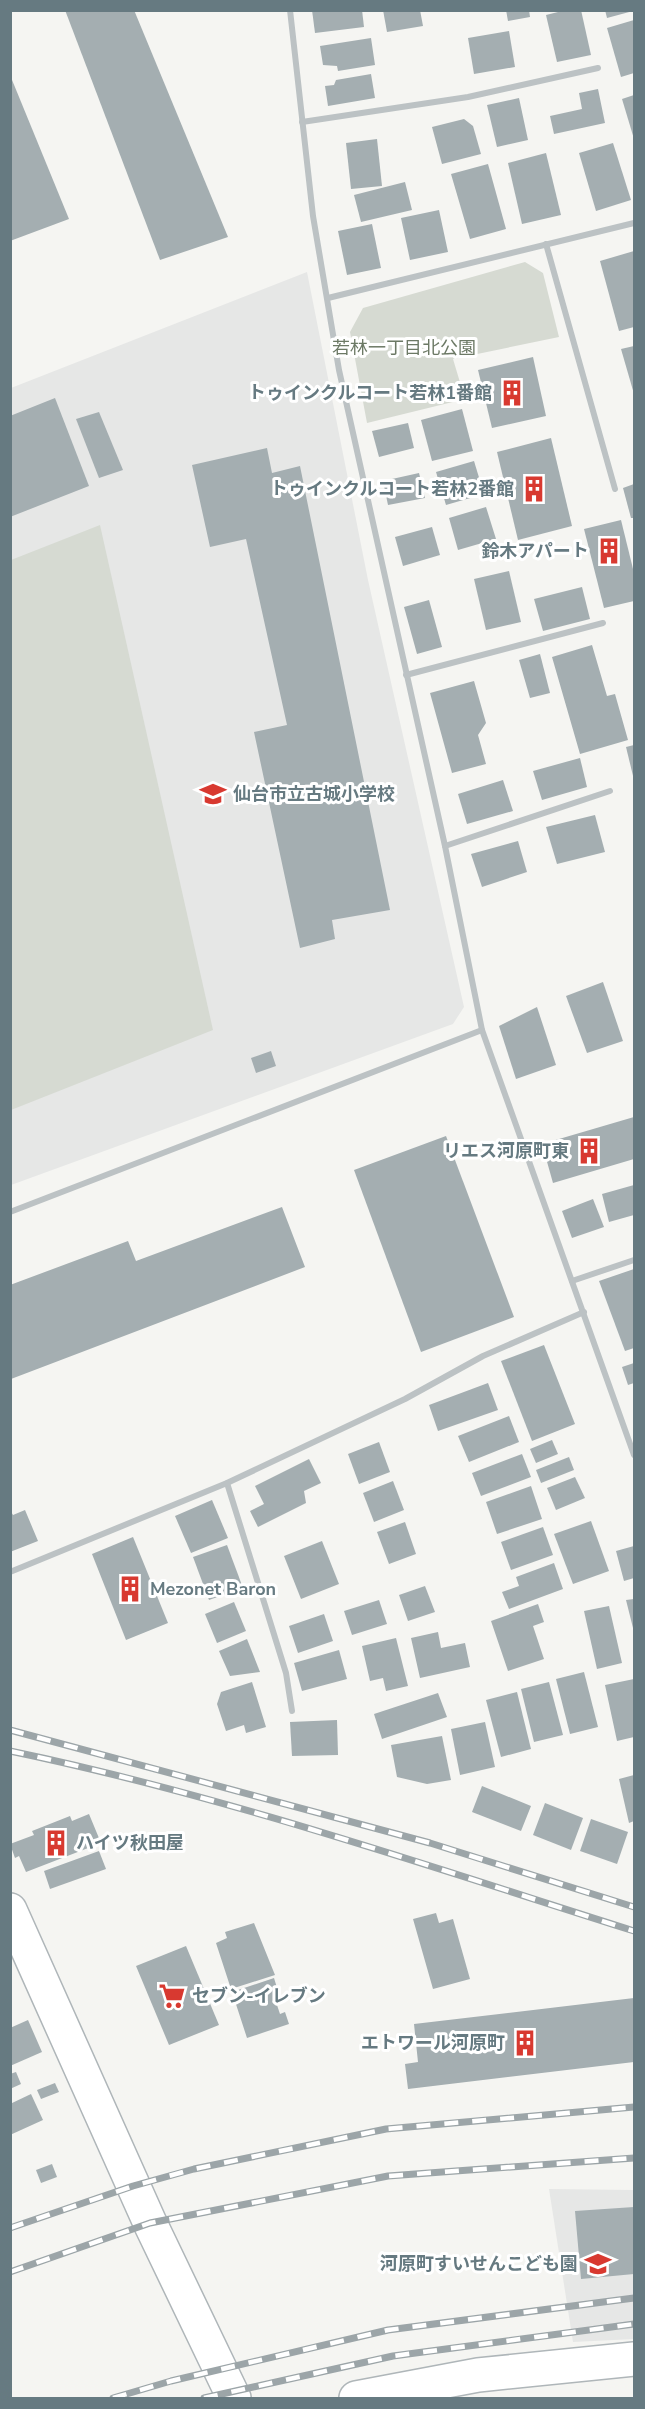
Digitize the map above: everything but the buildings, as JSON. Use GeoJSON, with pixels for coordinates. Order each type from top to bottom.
{"type":"FeatureCollection","features":[{"type":"Feature","properties":{"kind":"street"},"geometry":{"type":"LineString","coordinates":[[290,10],[313,216],[339,370],[445,846],[482,1030],[634,1455]]}},
{"type":"Feature","properties":{"kind":"street"},"geometry":{"type":"LineString","coordinates":[[302,122],[468,97],[598,68]]}},
{"type":"Feature","properties":{"kind":"street"},"geometry":{"type":"LineString","coordinates":[[328,298],[634,223]]}},
{"type":"Feature","properties":{"kind":"street"},"geometry":{"type":"LineString","coordinates":[[546,244],[615,489]]}},
{"type":"Feature","properties":{"kind":"street"},"geometry":{"type":"LineString","coordinates":[[406,675],[603,623]]}},
{"type":"Feature","properties":{"kind":"street"},"geometry":{"type":"LineString","coordinates":[[445,846],[610,791]]}},
{"type":"Feature","properties":{"kind":"street"},"geometry":{"type":"LineString","coordinates":[[10,1212],[482,1030]]}},
{"type":"Feature","properties":{"kind":"street"},"geometry":{"type":"LineString","coordinates":[[572,1281],[634,1260]]}},
{"type":"Feature","properties":{"kind":"street"},"geometry":{"type":"LineString","coordinates":[[10,1572],[227,1483],[405,1399],[483,1356],[584,1312]]}},
{"type":"Feature","properties":{"kind":"street"},"geometry":{"type":"LineString","coordinates":[[227,1483],[286,1673],[292,1711]]}},
{"type":"Feature","properties":{"kind":"street"},"geometry":{"type":"LineString","coordinates":[[10,1910],[150,2223],[234,2398]]}},
{"type":"Feature","properties":{"kind":"street"},"geometry":{"type":"LineString","coordinates":[[356,2398],[478,2374],[634,2359]]}},
{"type":"Feature","properties":{"kind":"shaded area","name":"仙台市立古城小学校"},"geometry":{"type":"Polygon","coordinates":[[[307,272],[368,580],[464,1007],[453,1024],[11,1185],[11,388],[307,272]]]}},
{"type":"Feature","properties":{"kind":"shaded area","name":"河原町すいせんこども園"},"geometry":{"type":"Polygon","coordinates":[[[549,2189],[634,2190],[634,2339],[573,2342],[549,2189]]]}},
{"type":"Feature","properties":{"kind":"green space","name":"若林一丁目北公園"},"geometry":{"type":"Polygon","coordinates":[[[525,262],[543,273],[559,337],[453,359],[465,399],[367,423],[350,332],[363,308],[525,262]]]}},
{"type":"Feature","properties":{"kind":"green space"},"geometry":{"type":"Polygon","coordinates":[[[100,525],[213,1030],[11,1110],[11,560],[100,525]]]}},
{"type":"Feature","properties":{"kind":"railway"},"geometry":{"type":"LineString","coordinates":[[10,1730],[430,1843],[634,1907]]}},
{"type":"Feature","properties":{"kind":"railway"},"geometry":{"type":"LineString","coordinates":[[10,1751],[246,1810],[634,1931]]}},
{"type":"Feature","properties":{"kind":"railway"},"geometry":{"type":"LineString","coordinates":[[10,2228],[133,2186],[194,2169],[386,2129],[634,2107]]}},
{"type":"Feature","properties":{"kind":"railway"},"geometry":{"type":"LineString","coordinates":[[10,2272],[150,2223],[388,2176],[634,2158]]}},
{"type":"Feature","properties":{"kind":"railway"},"geometry":{"type":"LineString","coordinates":[[113,2398],[171,2381],[388,2330],[634,2298]]}},
{"type":"Feature","properties":{"kind":"railway"},"geometry":{"type":"LineString","coordinates":[[204,2398],[393,2356],[634,2324]]}},
{"type":"Feature","properties":{"kind":"place","name":"トゥインクルコート若林1番館"},"geometry":{"type":"Point","coordinates":[512,393]}},
{"type":"Feature","properties":{"kind":"place","name":"トゥインクルコート若林2番館"},"geometry":{"type":"Point","coordinates":[534,489]}},
{"type":"Feature","properties":{"kind":"place","name":"鈴木アパート"},"geometry":{"type":"Point","coordinates":[609,551]}},
{"type":"Feature","properties":{"kind":"place","name":"仙台市立古城小学校"},"geometry":{"type":"Point","coordinates":[213,794]}},
{"type":"Feature","properties":{"kind":"place","name":"リエス河原町東"},"geometry":{"type":"Point","coordinates":[589,1151]}},
{"type":"Feature","properties":{"kind":"place","name":"Mezonet Baron"},"geometry":{"type":"Point","coordinates":[130,1589]}},
{"type":"Feature","properties":{"kind":"place","name":"ハイツ秋田屋"},"geometry":{"type":"Point","coordinates":[56,1843]}},
{"type":"Feature","properties":{"kind":"place","name":"セブン-イレブン"},"geometry":{"type":"Point","coordinates":[172,1996]}},
{"type":"Feature","properties":{"kind":"place","name":"エトワール河原町"},"geometry":{"type":"Point","coordinates":[525,2043]}},
{"type":"Feature","properties":{"kind":"place","name":"河原町すいせんこども園"},"geometry":{"type":"Point","coordinates":[598,2264]}}]}
